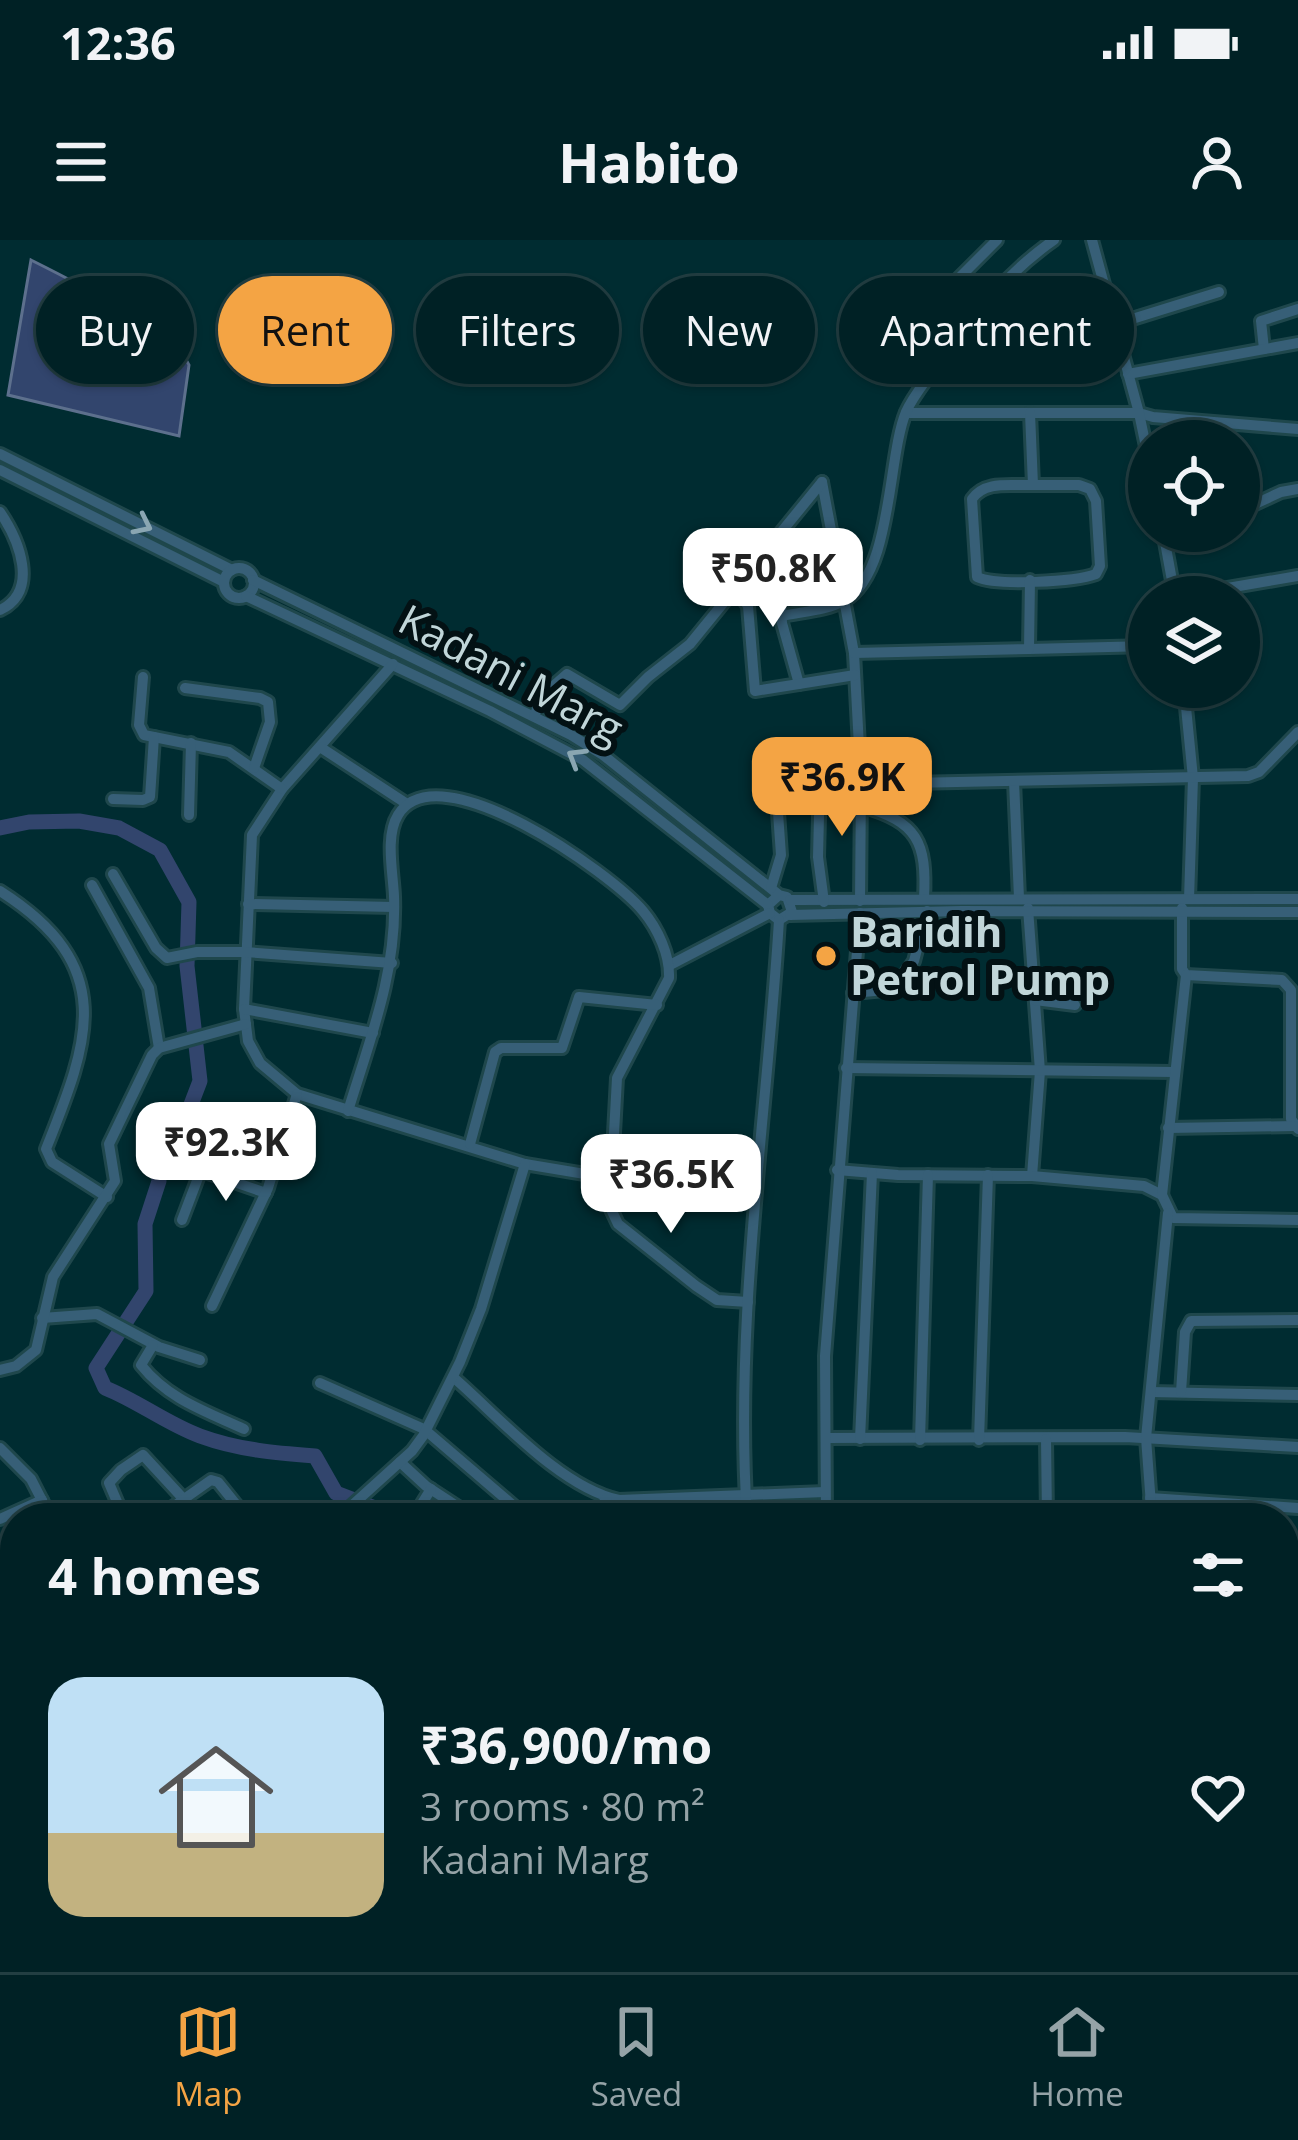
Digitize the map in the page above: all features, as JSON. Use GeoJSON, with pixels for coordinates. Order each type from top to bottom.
{"type":"FeatureCollection","features":[{"type":"Feature","properties":{"kind":"street"},"geometry":{"type":"LineString","coordinates":[[962,276],[997,240]]}},
{"type":"Feature","properties":{"kind":"street"},"geometry":{"type":"LineString","coordinates":[[782,616],[844,601],[857,588],[873,560],[884,523],[906,413],[967,324],[1015,270],[1052,241]]}},
{"type":"Feature","properties":{"kind":"street"},"geometry":{"type":"LineString","coordinates":[[1097,241],[1105,276]]}},
{"type":"Feature","properties":{"kind":"street"},"geometry":{"type":"LineString","coordinates":[[1134,318],[1219,292]]}},
{"type":"Feature","properties":{"kind":"street"},"geometry":{"type":"LineString","coordinates":[[1264,350],[1261,321],[1298,309]]}},
{"type":"Feature","properties":{"kind":"street"},"geometry":{"type":"LineString","coordinates":[[1134,373],[1298,343]]}},
{"type":"Feature","properties":{"kind":"street"},"geometry":{"type":"LineString","coordinates":[[1131,384],[1140,420]]}},
{"type":"Feature","properties":{"kind":"street"},"geometry":{"type":"LineString","coordinates":[[906,413],[1139,413],[1298,429]]}},
{"type":"Feature","properties":{"kind":"street"},"geometry":{"type":"LineString","coordinates":[[1030,413],[1033,485]]}},
{"type":"Feature","properties":{"kind":"street"},"geometry":{"type":"LineString","coordinates":[[0,454],[232,569],[243,569],[253,580],[252,589],[246,596],[229,594],[224,582],[0,470]]}},
{"type":"Feature","properties":{"kind":"street"},"geometry":{"type":"LineString","coordinates":[[534,716],[544,694],[567,674],[620,705],[690,644],[822,482],[854,653],[861,778],[860,907],[825,1356],[825,1503]]}},
{"type":"Feature","properties":{"kind":"street"},"geometry":{"type":"LineString","coordinates":[[1033,485],[1090,489],[1096,501],[1100,566],[1087,578],[985,581],[977,577],[972,499],[983,486],[1033,485]]}},
{"type":"Feature","properties":{"kind":"street"},"geometry":{"type":"LineString","coordinates":[[1260,502],[1298,489]]}},
{"type":"Feature","properties":{"kind":"street"},"geometry":{"type":"LineString","coordinates":[[0,512],[16,540],[23,584],[16,599],[0,610]]}},
{"type":"Feature","properties":{"kind":"street"},"geometry":{"type":"LineString","coordinates":[[224,582],[232,569]]}},
{"type":"Feature","properties":{"kind":"street"},"geometry":{"type":"LineString","coordinates":[[1260,582],[1298,576]]}},
{"type":"Feature","properties":{"kind":"street","name":"Kadani Marg"},"geometry":{"type":"LineString","coordinates":[[253,580],[534,716],[603,755],[780,895]]}},
{"type":"Feature","properties":{"kind":"street"},"geometry":{"type":"LineString","coordinates":[[1029,649],[1030,580]]}},
{"type":"Feature","properties":{"kind":"street"},"geometry":{"type":"LineString","coordinates":[[780,583],[782,616],[799,684]]}},
{"type":"Feature","properties":{"kind":"street"},"geometry":{"type":"LineString","coordinates":[[735,588],[748,606],[755,691],[855,675]]}},
{"type":"Feature","properties":{"kind":"street","name":"Kadani Marg"},"geometry":{"type":"LineString","coordinates":[[246,596],[584,760],[777,913]]}},
{"type":"Feature","properties":{"kind":"street"},"geometry":{"type":"LineString","coordinates":[[854,653],[1128,647]]}},
{"type":"Feature","properties":{"kind":"street"},"geometry":{"type":"LineString","coordinates":[[393,664],[282,789],[252,835],[244,1009],[248,1041],[260,1063],[297,1094],[525,1164],[752,1202]]}},
{"type":"Feature","properties":{"kind":"street"},"geometry":{"type":"LineString","coordinates":[[143,676],[139,725],[144,735],[229,752],[282,789]]}},
{"type":"Feature","properties":{"kind":"street"},"geometry":{"type":"LineString","coordinates":[[184,688],[268,702],[270,722],[254,767]]}},
{"type":"Feature","properties":{"kind":"street"},"geometry":{"type":"LineString","coordinates":[[1150,1503],[1146,1438],[1168,1213],[1162,1195],[1186,975],[1182,969],[1182,913],[1193,778],[1186,708]]}},
{"type":"Feature","properties":{"kind":"street"},"geometry":{"type":"LineString","coordinates":[[824,902],[818,857],[820,777],[827,772],[861,778],[1014,781],[1248,776],[1259,772],[1298,732]]}},
{"type":"Feature","properties":{"kind":"street"},"geometry":{"type":"LineString","coordinates":[[113,799],[150,796],[154,737]]}},
{"type":"Feature","properties":{"kind":"street"},"geometry":{"type":"LineString","coordinates":[[189,815],[191,743]]}},
{"type":"Feature","properties":{"kind":"street"},"geometry":{"type":"LineString","coordinates":[[320,747],[407,804]]}},
{"type":"Feature","properties":{"kind":"street"},"geometry":{"type":"LineString","coordinates":[[1014,781],[1040,1071],[1032,1176]]}},
{"type":"Feature","properties":{"kind":"street"},"geometry":{"type":"LineString","coordinates":[[746,1503],[752,1202],[780,895],[776,784]]}},
{"type":"Feature","properties":{"kind":"street"},"geometry":{"type":"LineString","coordinates":[[348,1111],[392,963],[393,826],[407,804],[434,795],[490,806],[626,894],[658,934],[670,965],[669,978],[617,1078],[610,1207],[618,1224],[718,1300],[748,1302]]}},
{"type":"Feature","properties":{"kind":"street"},"geometry":{"type":"LineString","coordinates":[[853,993],[895,989],[914,962],[926,905],[926,861],[918,837],[892,815],[861,806]]}},
{"type":"Feature","properties":{"kind":"street"},"geometry":{"type":"LineString","coordinates":[[113,874],[156,948],[167,958],[196,952],[245,952],[392,963]]}},
{"type":"Feature","properties":{"kind":"street"},"geometry":{"type":"LineString","coordinates":[[92,885],[149,988],[159,1048]]}},
{"type":"Feature","properties":{"kind":"street"},"geometry":{"type":"LineString","coordinates":[[0,891],[48,926],[79,982],[87,1016],[80,1060],[46,1149],[52,1162],[107,1197]]}},
{"type":"Feature","properties":{"kind":"street"},"geometry":{"type":"LineString","coordinates":[[777,913],[780,895]]}},
{"type":"Feature","properties":{"kind":"street"},"geometry":{"type":"LineString","coordinates":[[780,895],[860,907]]}},
{"type":"Feature","properties":{"kind":"street"},"geometry":{"type":"LineString","coordinates":[[670,965],[777,913],[1023,898],[1298,899]]}},
{"type":"Feature","properties":{"kind":"street"},"geometry":{"type":"LineString","coordinates":[[248,904],[394,907]]}},
{"type":"Feature","properties":{"kind":"street"},"geometry":{"type":"LineString","coordinates":[[926,905],[1028,913],[1298,912]]}},
{"type":"Feature","properties":{"kind":"street"},"geometry":{"type":"LineString","coordinates":[[1168,1128],[1296,1127],[1292,998],[1287,983],[1186,975]]}},
{"type":"Feature","properties":{"kind":"street"},"geometry":{"type":"LineString","coordinates":[[470,1144],[495,1052],[562,1048],[579,997],[657,1005]]}},
{"type":"Feature","properties":{"kind":"street"},"geometry":{"type":"LineString","coordinates":[[1035,1000],[1075,1005]]}},
{"type":"Feature","properties":{"kind":"street"},"geometry":{"type":"LineString","coordinates":[[244,1009],[374,1033]]}},
{"type":"Feature","properties":{"kind":"street"},"geometry":{"type":"LineString","coordinates":[[0,1370],[16,1366],[36,1350],[53,1276],[115,1181],[109,1144],[152,1055],[159,1048],[246,1024]]}},
{"type":"Feature","properties":{"kind":"street"},"geometry":{"type":"LineString","coordinates":[[846,1068],[1173,1072]]}},
{"type":"Feature","properties":{"kind":"street"},"geometry":{"type":"LineString","coordinates":[[212,1306],[266,1192],[297,1094]]}},
{"type":"Feature","properties":{"kind":"street"},"geometry":{"type":"LineString","coordinates":[[182,1220],[211,1138],[220,1126],[281,1145]]}},
{"type":"Feature","properties":{"kind":"street"},"geometry":{"type":"LineString","coordinates":[[352,1503],[419,1443],[453,1377],[488,1288],[525,1164]]}},
{"type":"Feature","properties":{"kind":"street"},"geometry":{"type":"LineString","coordinates":[[837,1170],[1032,1176],[1144,1186],[1162,1195]]}},
{"type":"Feature","properties":{"kind":"street"},"geometry":{"type":"LineString","coordinates":[[202,1172],[266,1192]]}},
{"type":"Feature","properties":{"kind":"street"},"geometry":{"type":"LineString","coordinates":[[860,1438],[872,1173]]}},
{"type":"Feature","properties":{"kind":"street"},"geometry":{"type":"LineString","coordinates":[[920,1440],[928,1175]]}},
{"type":"Feature","properties":{"kind":"street"},"geometry":{"type":"LineString","coordinates":[[979,1440],[988,1175]]}},
{"type":"Feature","properties":{"kind":"street"},"geometry":{"type":"LineString","coordinates":[[1168,1213],[1184,1220],[1298,1220]]}},
{"type":"Feature","properties":{"kind":"street"},"geometry":{"type":"LineString","coordinates":[[42,1318],[88,1313],[153,1345],[200,1360]]}},
{"type":"Feature","properties":{"kind":"street"},"geometry":{"type":"LineString","coordinates":[[1181,1392],[1185,1332],[1191,1322],[1298,1320]]}},
{"type":"Feature","properties":{"kind":"street"},"geometry":{"type":"LineString","coordinates":[[153,1345],[141,1365],[159,1384],[182,1402],[244,1430]]}},
{"type":"Feature","properties":{"kind":"street"},"geometry":{"type":"LineString","coordinates":[[453,1377],[567,1476],[607,1498],[825,1492]]}},
{"type":"Feature","properties":{"kind":"street"},"geometry":{"type":"LineString","coordinates":[[320,1383],[424,1429],[505,1503]]}},
{"type":"Feature","properties":{"kind":"street"},"geometry":{"type":"LineString","coordinates":[[1150,1392],[1298,1395]]}},
{"type":"Feature","properties":{"kind":"street"},"geometry":{"type":"LineString","coordinates":[[826,1438],[1146,1438],[1298,1447]]}},
{"type":"Feature","properties":{"kind":"street"},"geometry":{"type":"LineString","coordinates":[[1046,1439],[1047,1503]]}},
{"type":"Feature","properties":{"kind":"street"},"geometry":{"type":"LineString","coordinates":[[0,1448],[31,1479],[44,1503]]}},
{"type":"Feature","properties":{"kind":"street"},"geometry":{"type":"LineString","coordinates":[[117,1503],[109,1484],[143,1456],[189,1503]]}},
{"type":"Feature","properties":{"kind":"street"},"geometry":{"type":"LineString","coordinates":[[400,1462],[452,1503]]}},
{"type":"Feature","properties":{"kind":"street"},"geometry":{"type":"LineString","coordinates":[[178,1503],[215,1480],[234,1503]]}},
{"type":"Feature","properties":{"kind":"street"},"geometry":{"type":"LineString","coordinates":[[422,1503],[431,1489]]}},
{"type":"Feature","properties":{"kind":"street"},"geometry":{"type":"LineString","coordinates":[[603,1503],[607,1498]]}},
{"type":"Feature","properties":{"kind":"street"},"geometry":{"type":"LineString","coordinates":[[1150,1498],[1224,1503]]}},
{"type":"Feature","properties":{"kind":"street"},"geometry":{"type":"LineString","coordinates":[[35,1503],[42,1500]]}},
{"type":"Feature","properties":{"kind":"water"},"geometry":{"type":"Polygon","coordinates":[[[31,260],[61,276],[36,276],[36,384],[186,384],[179,436],[8,395],[31,260]]]}},
{"type":"Feature","properties":{"kind":"waterway"},"geometry":{"type":"LineString","coordinates":[[0,828],[79,821],[119,828],[160,850],[189,902],[187,966],[200,1081],[187,1115],[157,1150],[159,1181],[145,1224],[146,1291],[96,1368],[105,1388],[214,1441],[315,1456],[336,1493],[362,1503]]}},
{"type":"Feature","properties":{"kind":"place","name":"Baridih Petrol Pump"},"geometry":{"type":"Point","coordinates":[826,956]}}]}
